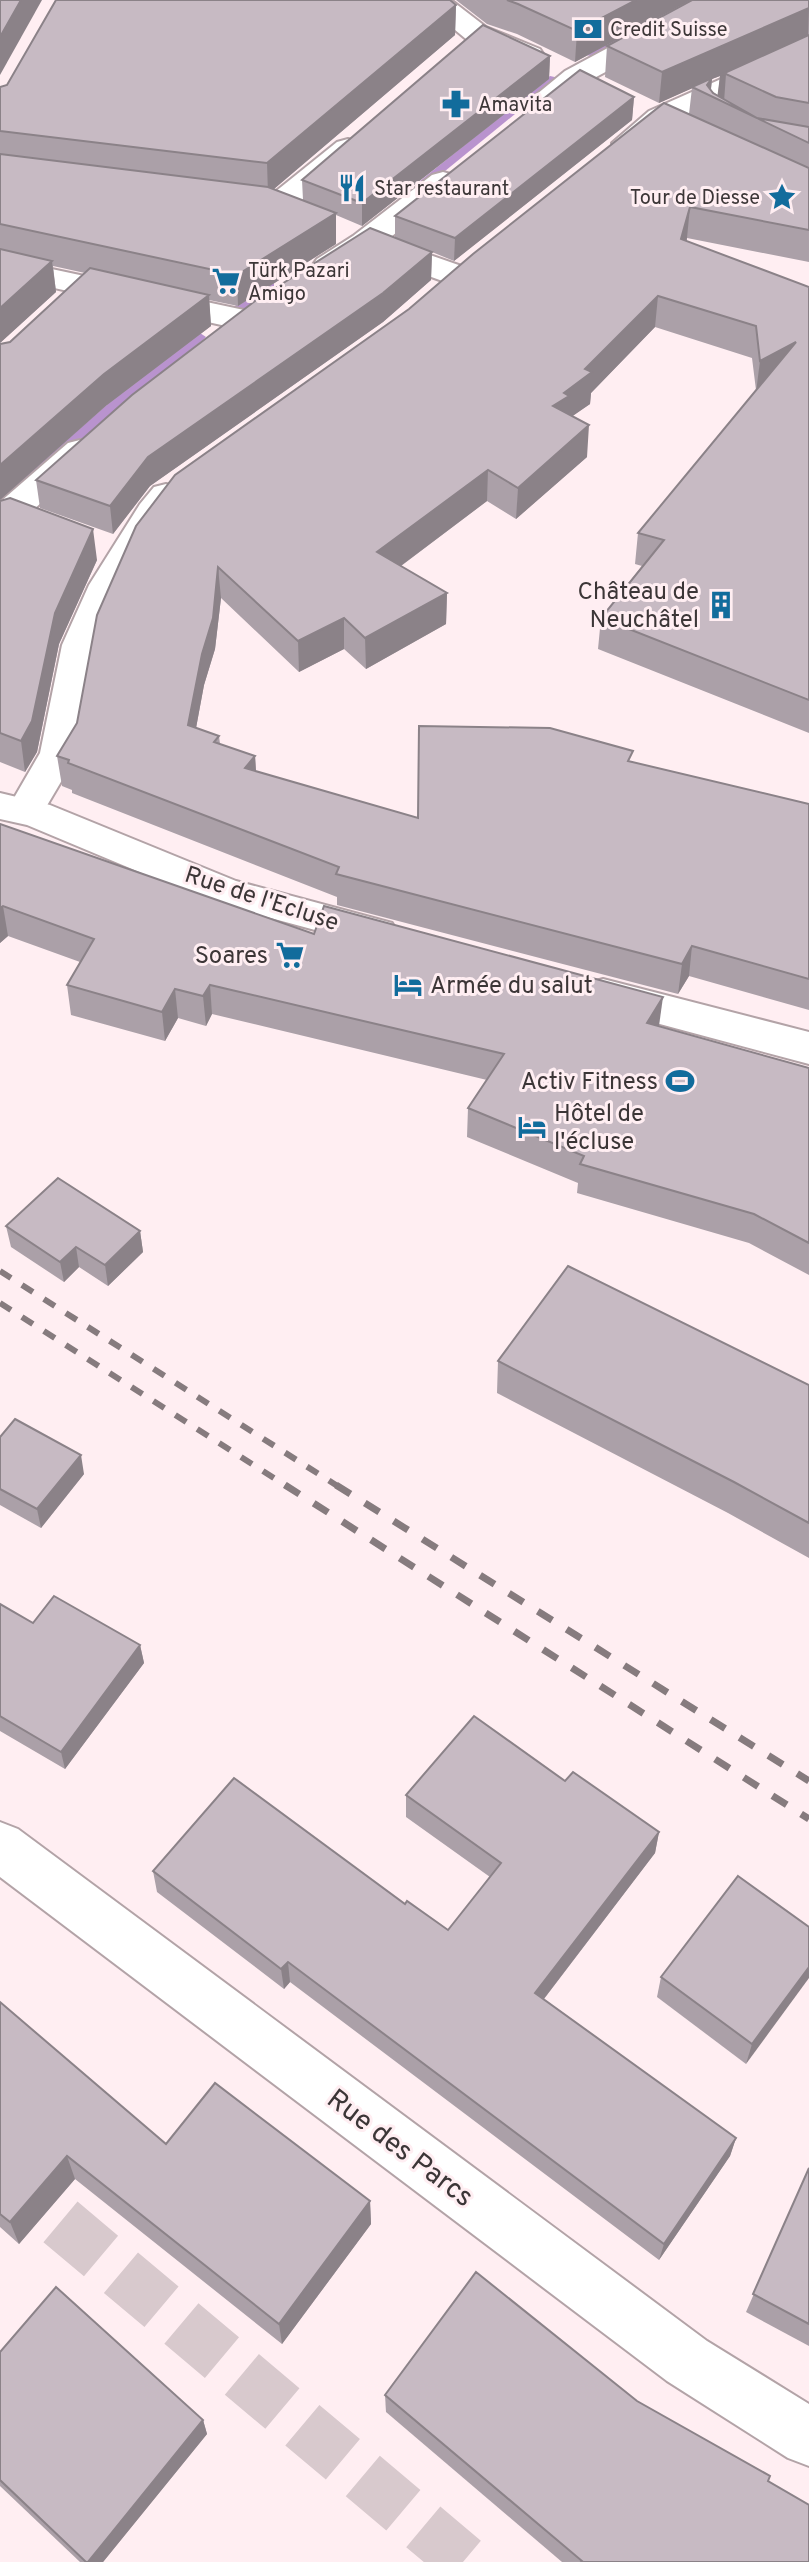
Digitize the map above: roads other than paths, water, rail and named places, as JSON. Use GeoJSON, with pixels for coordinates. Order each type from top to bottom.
{"type":"FeatureCollection","features":[{"type":"Feature","properties":{"kind":"street"},"geometry":{"type":"LineString","coordinates":[[433,0],[476,33],[506,43],[647,112]]}},
{"type":"Feature","properties":{"kind":"street"},"geometry":{"type":"LineString","coordinates":[[513,126],[575,77],[718,0]]}},
{"type":"Feature","properties":{"kind":"street"},"geometry":{"type":"LineString","coordinates":[[454,56],[476,33]]}},
{"type":"Feature","properties":{"kind":"street"},"geometry":{"type":"LineString","coordinates":[[596,167],[647,112],[694,101],[809,49]]}},
{"type":"Feature","properties":{"kind":"street"},"geometry":{"type":"LineString","coordinates":[[694,101],[730,121]]}},
{"type":"Feature","properties":{"kind":"street"},"geometry":{"type":"LineString","coordinates":[[276,207],[371,128]]}},
{"type":"Feature","properties":{"kind":"street"},"geometry":{"type":"LineString","coordinates":[[297,286],[364,243],[463,165]]}},
{"type":"Feature","properties":{"kind":"street"},"geometry":{"type":"LineString","coordinates":[[245,203],[276,207],[305,219]]}},
{"type":"Feature","properties":{"kind":"street"},"geometry":{"type":"LineString","coordinates":[[334,231],[364,243],[471,266],[427,303]]}},
{"type":"Feature","properties":{"kind":"street"},"geometry":{"type":"LineString","coordinates":[[0,267],[85,286],[232,330],[270,303]]}},
{"type":"Feature","properties":{"kind":"street"},"geometry":{"type":"LineString","coordinates":[[53,315],[85,286]]}},
{"type":"Feature","properties":{"kind":"street"},"geometry":{"type":"LineString","coordinates":[[16,519],[99,434]]}},
{"type":"Feature","properties":{"kind":"street"},"geometry":{"type":"LineString","coordinates":[[13,808],[59,753],[80,645],[107,548],[164,496],[190,478]]}},
{"type":"Feature","properties":{"kind":"street","name":"Rue de l'Ecluse"},"geometry":{"type":"LineString","coordinates":[[13,808],[225,892],[417,944]]}},
{"type":"Feature","properties":{"kind":"street"},"geometry":{"type":"LineString","coordinates":[[570,985],[809,1048]]}},
{"type":"Feature","properties":{"kind":"street","name":"Rue des Parcs"},"geometry":{"type":"LineString","coordinates":[[0,1846],[687,2361],[809,2437]]}},
{"type":"Feature","properties":{"kind":"waterway"},"geometry":{"type":"LineString","coordinates":[[591,55],[625,37]]}},
{"type":"Feature","properties":{"kind":"waterway"},"geometry":{"type":"LineString","coordinates":[[419,187],[554,78]]}},
{"type":"Feature","properties":{"kind":"waterway"},"geometry":{"type":"LineString","coordinates":[[236,310],[270,284]]}},
{"type":"Feature","properties":{"kind":"waterway"},"geometry":{"type":"LineString","coordinates":[[0,506],[97,418],[200,337]]}},
{"type":"Feature","properties":{"kind":"tunnel"},"geometry":{"type":"LineString","coordinates":[[0,2171],[465,2562]]}},
{"type":"Feature","properties":{"kind":"railway"},"geometry":{"type":"LineString","coordinates":[[0,1271],[339,1487]]}},
{"type":"Feature","properties":{"kind":"railway"},"geometry":{"type":"LineString","coordinates":[[0,1303],[288,1487]]}},
{"type":"Feature","properties":{"kind":"railway"},"geometry":{"type":"LineString","coordinates":[[285,1485],[809,1819]]}},
{"type":"Feature","properties":{"kind":"railway"},"geometry":{"type":"LineString","coordinates":[[336,1485],[809,1781]]}},
{"type":"Feature","properties":{"kind":"place","name":"Credit Suisse"},"geometry":{"type":"Point","coordinates":[588,29]}},
{"type":"Feature","properties":{"kind":"place","name":"Amavita"},"geometry":{"type":"Point","coordinates":[456,104]}},
{"type":"Feature","properties":{"kind":"place","name":"Star restaurant"},"geometry":{"type":"Point","coordinates":[352,188]}},
{"type":"Feature","properties":{"kind":"place","name":"Tour de Diesse"},"geometry":{"type":"Point","coordinates":[782,197]}},
{"type":"Feature","properties":{"kind":"place","name":"Türk Pazari Amigo"},"geometry":{"type":"Point","coordinates":[226,281]}},
{"type":"Feature","properties":{"kind":"place","name":"Château de Neuchâtel"},"geometry":{"type":"Point","coordinates":[721,605]}},
{"type":"Feature","properties":{"kind":"place","name":"Soares"},"geometry":{"type":"Point","coordinates":[290,955]}},
{"type":"Feature","properties":{"kind":"place","name":"Armée du salut"},"geometry":{"type":"Point","coordinates":[408,985]}},
{"type":"Feature","properties":{"kind":"place","name":"Activ Fitness"},"geometry":{"type":"Point","coordinates":[680,1081]}},
{"type":"Feature","properties":{"kind":"place","name":"Hôtel de l'écluse"},"geometry":{"type":"Point","coordinates":[532,1127]}}]}
